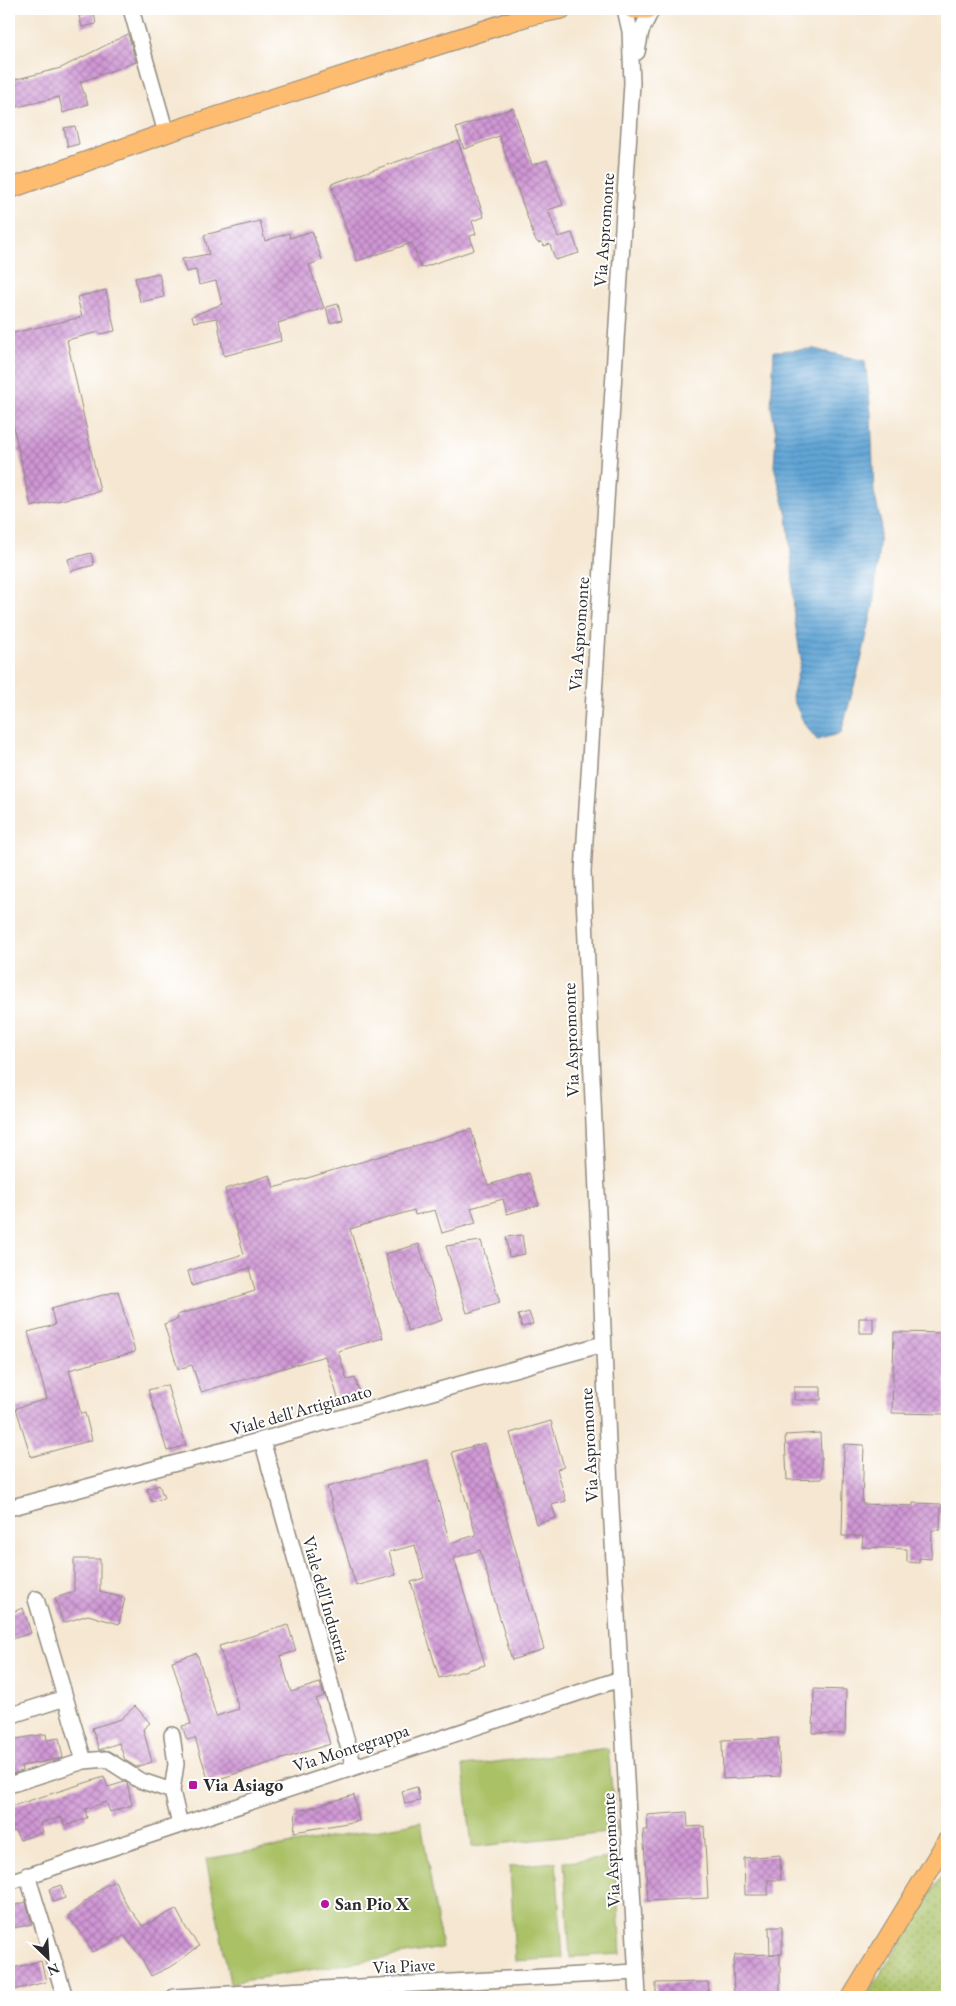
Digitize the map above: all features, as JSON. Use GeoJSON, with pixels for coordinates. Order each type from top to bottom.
{"type":"FeatureCollection","features":[{"type":"Feature","properties":{"kind":"main road"},"geometry":{"type":"LineString","coordinates":[[9,189],[166,133],[535,12],[562,9]]}},
{"type":"Feature","properties":{"kind":"main road"},"geometry":{"type":"LineString","coordinates":[[633,9],[648,9]]}},
{"type":"Feature","properties":{"kind":"main road"},"geometry":{"type":"LineString","coordinates":[[852,1997],[947,1841]]}},
{"type":"Feature","properties":{"kind":"street"},"geometry":{"type":"LineString","coordinates":[[131,9],[166,133]]}},
{"type":"Feature","properties":{"kind":"street","name":"Via Aspromonte"},"geometry":{"type":"LineString","coordinates":[[625,9],[630,30],[632,83],[583,872],[620,1679],[638,1997]]}},
{"type":"Feature","properties":{"kind":"street","name":"Via Aspromonte"},"geometry":{"type":"LineString","coordinates":[[632,83],[641,31],[652,9]]}},
{"type":"Feature","properties":{"kind":"street","name":"Viale dell'Artigianato"},"geometry":{"type":"LineString","coordinates":[[9,1508],[262,1440],[604,1344]]}},
{"type":"Feature","properties":{"kind":"street","name":"Viale dell'Industria"},"geometry":{"type":"LineString","coordinates":[[262,1440],[354,1767]]}},
{"type":"Feature","properties":{"kind":"street"},"geometry":{"type":"LineString","coordinates":[[36,1599],[84,1762]]}},
{"type":"Feature","properties":{"kind":"street","name":"Via Montegrappa"},"geometry":{"type":"LineString","coordinates":[[9,1882],[620,1679]]}},
{"type":"Feature","properties":{"kind":"street"},"geometry":{"type":"LineString","coordinates":[[9,1716],[65,1698]]}},
{"type":"Feature","properties":{"kind":"street"},"geometry":{"type":"LineString","coordinates":[[172,1735],[176,1764],[172,1791],[180,1825]]}},
{"type":"Feature","properties":{"kind":"street"},"geometry":{"type":"LineString","coordinates":[[9,1785],[84,1762],[106,1759],[139,1780],[172,1791]]}},
{"type":"Feature","properties":{"kind":"street"},"geometry":{"type":"LineString","coordinates":[[27,1875],[65,1997]]}},
{"type":"Feature","properties":{"kind":"street","name":"Via Piave"},"geometry":{"type":"LineString","coordinates":[[174,1997],[636,1972]]}},
{"type":"Feature","properties":{"kind":"green space"},"geometry":{"type":"Polygon","coordinates":[[[608,1748],[616,1831],[472,1847],[463,1766],[608,1748]]]}},
{"type":"Feature","properties":{"kind":"green space","name":"San Pio X"},"geometry":{"type":"Polygon","coordinates":[[[421,1822],[442,1948],[230,1983],[206,1859],[421,1822]]]}},
{"type":"Feature","properties":{"kind":"green space"},"geometry":{"type":"Polygon","coordinates":[[[615,1858],[621,1954],[570,1957],[564,1862],[615,1858]]]}},
{"type":"Feature","properties":{"kind":"green space"},"geometry":{"type":"Polygon","coordinates":[[[556,1862],[563,1958],[515,1961],[510,1866],[556,1862]]]}},
{"type":"Feature","properties":{"kind":"green space"},"geometry":{"type":"Polygon","coordinates":[[[947,1867],[947,1997],[866,1997],[947,1867]]]}},
{"type":"Feature","properties":{"kind":"water"},"geometry":{"type":"Polygon","coordinates":[[[814,349],[865,361],[871,413],[874,492],[881,523],[873,607],[861,661],[841,733],[817,740],[804,723],[792,697],[801,659],[794,617],[792,564],[787,515],[774,466],[776,433],[771,406],[774,351],[814,349]]]}},
{"type":"Feature","properties":{"kind":"building"},"geometry":{"type":"Polygon","coordinates":[[[94,13],[96,24],[82,27],[79,16],[94,13]]]}},
{"type":"Feature","properties":{"kind":"building"},"geometry":{"type":"Polygon","coordinates":[[[128,34],[136,62],[80,82],[88,104],[63,113],[59,97],[9,109],[9,81],[61,68],[128,34]]]}},
{"type":"Feature","properties":{"kind":"building"},"geometry":{"type":"Polygon","coordinates":[[[513,108],[532,165],[547,160],[563,205],[548,210],[558,237],[572,233],[579,253],[555,260],[550,244],[544,246],[542,242],[538,243],[535,239],[499,136],[464,149],[456,128],[513,108]]]}},
{"type":"Feature","properties":{"kind":"building"},"geometry":{"type":"Polygon","coordinates":[[[75,126],[79,144],[68,147],[64,128],[75,126]]]}},
{"type":"Feature","properties":{"kind":"building"},"geometry":{"type":"Polygon","coordinates":[[[458,141],[484,217],[472,221],[476,234],[470,236],[474,250],[421,268],[412,243],[357,261],[331,184],[458,141]]]}},
{"type":"Feature","properties":{"kind":"building"},"geometry":{"type":"Polygon","coordinates":[[[260,221],[265,241],[289,233],[290,238],[312,231],[322,260],[309,265],[324,308],[278,323],[281,341],[224,356],[217,318],[194,322],[192,316],[222,304],[216,281],[199,285],[196,270],[186,272],[182,259],[209,254],[204,235],[260,221]]]}},
{"type":"Feature","properties":{"kind":"building"},"geometry":{"type":"Polygon","coordinates":[[[159,273],[164,297],[140,302],[135,278],[159,273]]]}},
{"type":"Feature","properties":{"kind":"building"},"geometry":{"type":"Polygon","coordinates":[[[106,290],[115,331],[100,334],[99,332],[67,340],[100,491],[31,507],[9,406],[9,334],[82,317],[77,297],[106,290]]]}},
{"type":"Feature","properties":{"kind":"building"},"geometry":{"type":"Polygon","coordinates":[[[338,304],[342,320],[330,323],[326,307],[338,304]]]}},
{"type":"Feature","properties":{"kind":"building"},"geometry":{"type":"Polygon","coordinates":[[[91,553],[94,565],[71,571],[68,559],[91,553]]]}},
{"type":"Feature","properties":{"kind":"building"},"geometry":{"type":"Polygon","coordinates":[[[471,1129],[488,1185],[529,1173],[539,1205],[507,1214],[503,1199],[471,1208],[476,1223],[442,1233],[435,1210],[415,1215],[414,1210],[350,1229],[383,1338],[338,1351],[347,1380],[355,1378],[360,1395],[339,1401],[325,1356],[201,1392],[192,1365],[178,1369],[164,1324],[178,1319],[177,1315],[255,1291],[249,1268],[192,1286],[188,1271],[244,1254],[225,1189],[270,1175],[274,1188],[471,1129]]]}},
{"type":"Feature","properties":{"kind":"building"},"geometry":{"type":"Polygon","coordinates":[[[522,1235],[525,1254],[509,1257],[506,1237],[522,1235]]]}},
{"type":"Feature","properties":{"kind":"building"},"geometry":{"type":"Polygon","coordinates":[[[481,1241],[500,1303],[467,1313],[446,1246],[481,1241]]]}},
{"type":"Feature","properties":{"kind":"building"},"geometry":{"type":"Polygon","coordinates":[[[419,1244],[442,1320],[408,1331],[385,1254],[419,1244]]]}},
{"type":"Feature","properties":{"kind":"building"},"geometry":{"type":"Polygon","coordinates":[[[118,1291],[135,1352],[69,1370],[81,1414],[85,1413],[92,1440],[31,1457],[16,1408],[47,1399],[28,1332],[55,1325],[51,1309],[118,1291]]]}},
{"type":"Feature","properties":{"kind":"building"},"geometry":{"type":"Polygon","coordinates":[[[529,1312],[533,1324],[522,1327],[518,1315],[529,1312]]]}},
{"type":"Feature","properties":{"kind":"building"},"geometry":{"type":"Polygon","coordinates":[[[859,1318],[873,1318],[873,1333],[859,1333],[859,1318]]]}},
{"type":"Feature","properties":{"kind":"building"},"geometry":{"type":"Polygon","coordinates":[[[894,1332],[947,1333],[945,1414],[892,1413],[894,1332]]]}},
{"type":"Feature","properties":{"kind":"building"},"geometry":{"type":"Polygon","coordinates":[[[167,1385],[186,1445],[167,1451],[148,1390],[167,1385]]]}},
{"type":"Feature","properties":{"kind":"building"},"geometry":{"type":"Polygon","coordinates":[[[794,1387],[821,1387],[821,1400],[794,1400],[794,1387]]]}},
{"type":"Feature","properties":{"kind":"building"},"geometry":{"type":"Polygon","coordinates":[[[551,1421],[564,1467],[557,1469],[566,1501],[552,1505],[556,1518],[536,1524],[510,1433],[551,1421]]]}},
{"type":"Feature","properties":{"kind":"building"},"geometry":{"type":"Polygon","coordinates":[[[820,1433],[822,1479],[787,1480],[785,1435],[820,1433]]]}},
{"type":"Feature","properties":{"kind":"building"},"geometry":{"type":"Polygon","coordinates":[[[485,1443],[544,1649],[512,1660],[480,1550],[454,1558],[485,1665],[439,1678],[411,1582],[424,1578],[415,1545],[389,1552],[396,1575],[356,1586],[327,1487],[427,1460],[450,1543],[476,1535],[452,1452],[485,1443]]]}},
{"type":"Feature","properties":{"kind":"building"},"geometry":{"type":"Polygon","coordinates":[[[844,1444],[864,1445],[862,1504],[913,1506],[913,1503],[941,1504],[940,1530],[932,1530],[931,1559],[919,1558],[919,1563],[907,1562],[907,1549],[862,1547],[863,1536],[842,1536],[844,1444]]]}},
{"type":"Feature","properties":{"kind":"building"},"geometry":{"type":"Polygon","coordinates":[[[159,1485],[164,1498],[152,1502],[147,1489],[159,1485]]]}},
{"type":"Feature","properties":{"kind":"building"},"geometry":{"type":"Polygon","coordinates":[[[74,1559],[100,1559],[100,1592],[125,1598],[119,1624],[88,1615],[63,1623],[55,1598],[74,1592],[74,1559]]]}},
{"type":"Feature","properties":{"kind":"building"},"geometry":{"type":"Polygon","coordinates":[[[23,1608],[31,1633],[9,1640],[9,1613],[23,1608]]]}},
{"type":"Feature","properties":{"kind":"building"},"geometry":{"type":"Polygon","coordinates":[[[288,1625],[296,1651],[280,1656],[291,1692],[320,1683],[324,1696],[316,1699],[330,1744],[209,1782],[195,1738],[187,1740],[182,1726],[191,1724],[172,1661],[197,1653],[216,1716],[239,1709],[219,1646],[288,1625]]]}},
{"type":"Feature","properties":{"kind":"building"},"geometry":{"type":"Polygon","coordinates":[[[814,1689],[846,1690],[845,1734],[813,1733],[814,1689]]]}},
{"type":"Feature","properties":{"kind":"building"},"geometry":{"type":"Polygon","coordinates":[[[135,1706],[150,1723],[143,1729],[152,1762],[136,1767],[125,1760],[119,1743],[99,1750],[92,1728],[121,1719],[135,1706]]]}},
{"type":"Feature","properties":{"kind":"building"},"geometry":{"type":"Polygon","coordinates":[[[15,1734],[16,1739],[46,1734],[47,1740],[59,1738],[63,1758],[21,1766],[22,1771],[9,1775],[9,1735],[15,1734]]]}},
{"type":"Feature","properties":{"kind":"building"},"geometry":{"type":"Polygon","coordinates":[[[778,1738],[780,1776],[723,1779],[722,1740],[778,1738]]]}},
{"type":"Feature","properties":{"kind":"building"},"geometry":{"type":"Polygon","coordinates":[[[104,1777],[108,1787],[127,1783],[132,1805],[110,1812],[106,1802],[85,1809],[87,1818],[65,1826],[61,1817],[40,1823],[43,1832],[20,1840],[15,1831],[9,1832],[9,1807],[104,1777]]]}},
{"type":"Feature","properties":{"kind":"building"},"geometry":{"type":"Polygon","coordinates":[[[417,1787],[420,1801],[405,1804],[402,1791],[417,1787]]]}},
{"type":"Feature","properties":{"kind":"building"},"geometry":{"type":"Polygon","coordinates":[[[354,1795],[359,1821],[294,1832],[296,1812],[354,1795]]]}},
{"type":"Feature","properties":{"kind":"building"},"geometry":{"type":"Polygon","coordinates":[[[687,1812],[688,1827],[704,1826],[708,1898],[648,1901],[643,1830],[648,1830],[647,1815],[687,1812]]]}},
{"type":"Feature","properties":{"kind":"building"},"geometry":{"type":"Polygon","coordinates":[[[780,1855],[781,1880],[768,1880],[768,1895],[745,1895],[744,1858],[780,1855]]]}},
{"type":"Feature","properties":{"kind":"building"},"geometry":{"type":"Polygon","coordinates":[[[115,1881],[126,1904],[143,1926],[176,1909],[186,1928],[199,1946],[174,1965],[151,1976],[141,1957],[124,1936],[92,1952],[81,1932],[68,1916],[103,1887],[115,1881]]]}},
{"type":"Feature","properties":{"kind":"building"},"geometry":{"type":"Polygon","coordinates":[[[61,1885],[65,1898],[53,1902],[49,1889],[61,1885]]]}},
{"type":"Feature","properties":{"kind":"building"},"geometry":{"type":"Polygon","coordinates":[[[26,1902],[32,1924],[9,1929],[9,1907],[26,1902]]]}},
{"type":"Feature","properties":{"kind":"building"},"geometry":{"type":"Polygon","coordinates":[[[769,1927],[782,1927],[782,1954],[770,1954],[769,1927]]]}},
{"type":"Feature","properties":{"kind":"building"},"geometry":{"type":"Polygon","coordinates":[[[780,1954],[780,1997],[734,1997],[733,1968],[735,1955],[780,1954]]]}},
{"type":"Feature","properties":{"kind":"building"},"geometry":{"type":"Polygon","coordinates":[[[41,1961],[46,1982],[9,1991],[9,1969],[41,1961]]]}},
{"type":"Feature","properties":{"kind":"building"},"geometry":{"type":"Polygon","coordinates":[[[708,1982],[709,1997],[656,1997],[656,1983],[708,1982]]]}},
{"type":"Feature","properties":{"kind":"place","name":"Via Asiago"},"geometry":{"type":"Point","coordinates":[193,1785]}},
{"type":"Feature","properties":{"kind":"place","name":"San Pio X"},"geometry":{"type":"Point","coordinates":[325,1904]}}]}
